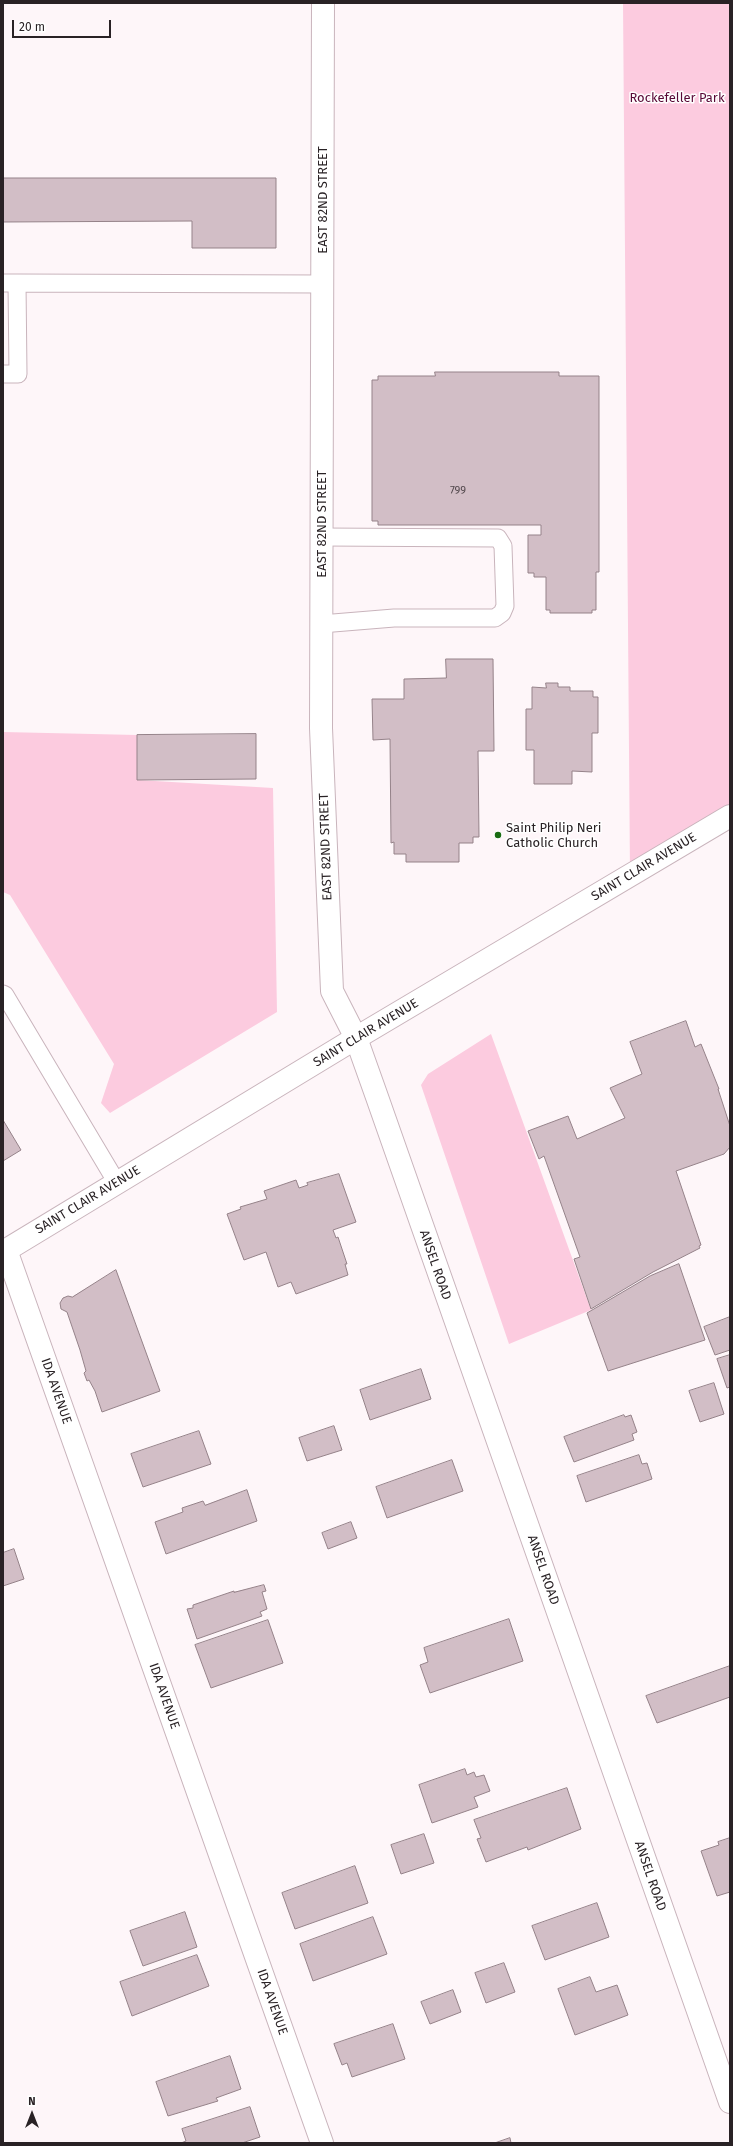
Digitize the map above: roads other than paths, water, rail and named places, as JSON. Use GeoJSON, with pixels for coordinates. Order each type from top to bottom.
{"type":"FeatureCollection","features":[{"type":"Feature","properties":{"kind":"street","name":"EAST 82ND STREET"},"geometry":{"type":"LineString","coordinates":[[323,3],[321,728],[332,991],[356,1038]]}},
{"type":"Feature","properties":{"kind":"street","name":"SAINT CLAIR AVENUE"},"geometry":{"type":"LineString","coordinates":[[4,1251],[356,1038],[730,816]]}},
{"type":"Feature","properties":{"kind":"street","name":"ANSEL ROAD"},"geometry":{"type":"LineString","coordinates":[[356,1038],[730,2102]]}},
{"type":"Feature","properties":{"kind":"street","name":"IDA AVENUE"},"geometry":{"type":"LineString","coordinates":[[4,1251],[322,2143]]}},
{"type":"Feature","properties":{"kind":"lane"},"geometry":{"type":"LineString","coordinates":[[3,374],[18,374],[10,283],[322,284]]}},
{"type":"Feature","properties":{"kind":"lane"},"geometry":{"type":"LineString","coordinates":[[321,624],[394,618],[496,618],[502,613],[505,606],[503,546],[498,538],[322,537]]}},
{"type":"Feature","properties":{"kind":"lane"},"geometry":{"type":"LineString","coordinates":[[3,994],[6,995],[117,1183]]}},
{"type":"Feature","properties":{"kind":"place","name":"Saint Philip Neri Catholic Church"},"geometry":{"type":"Point","coordinates":[498,835]}},
{"type":"Feature","properties":{"kind":"park label","name":"Rockefeller Park"},"geometry":{"type":"Point","coordinates":[677,98]}}]}
